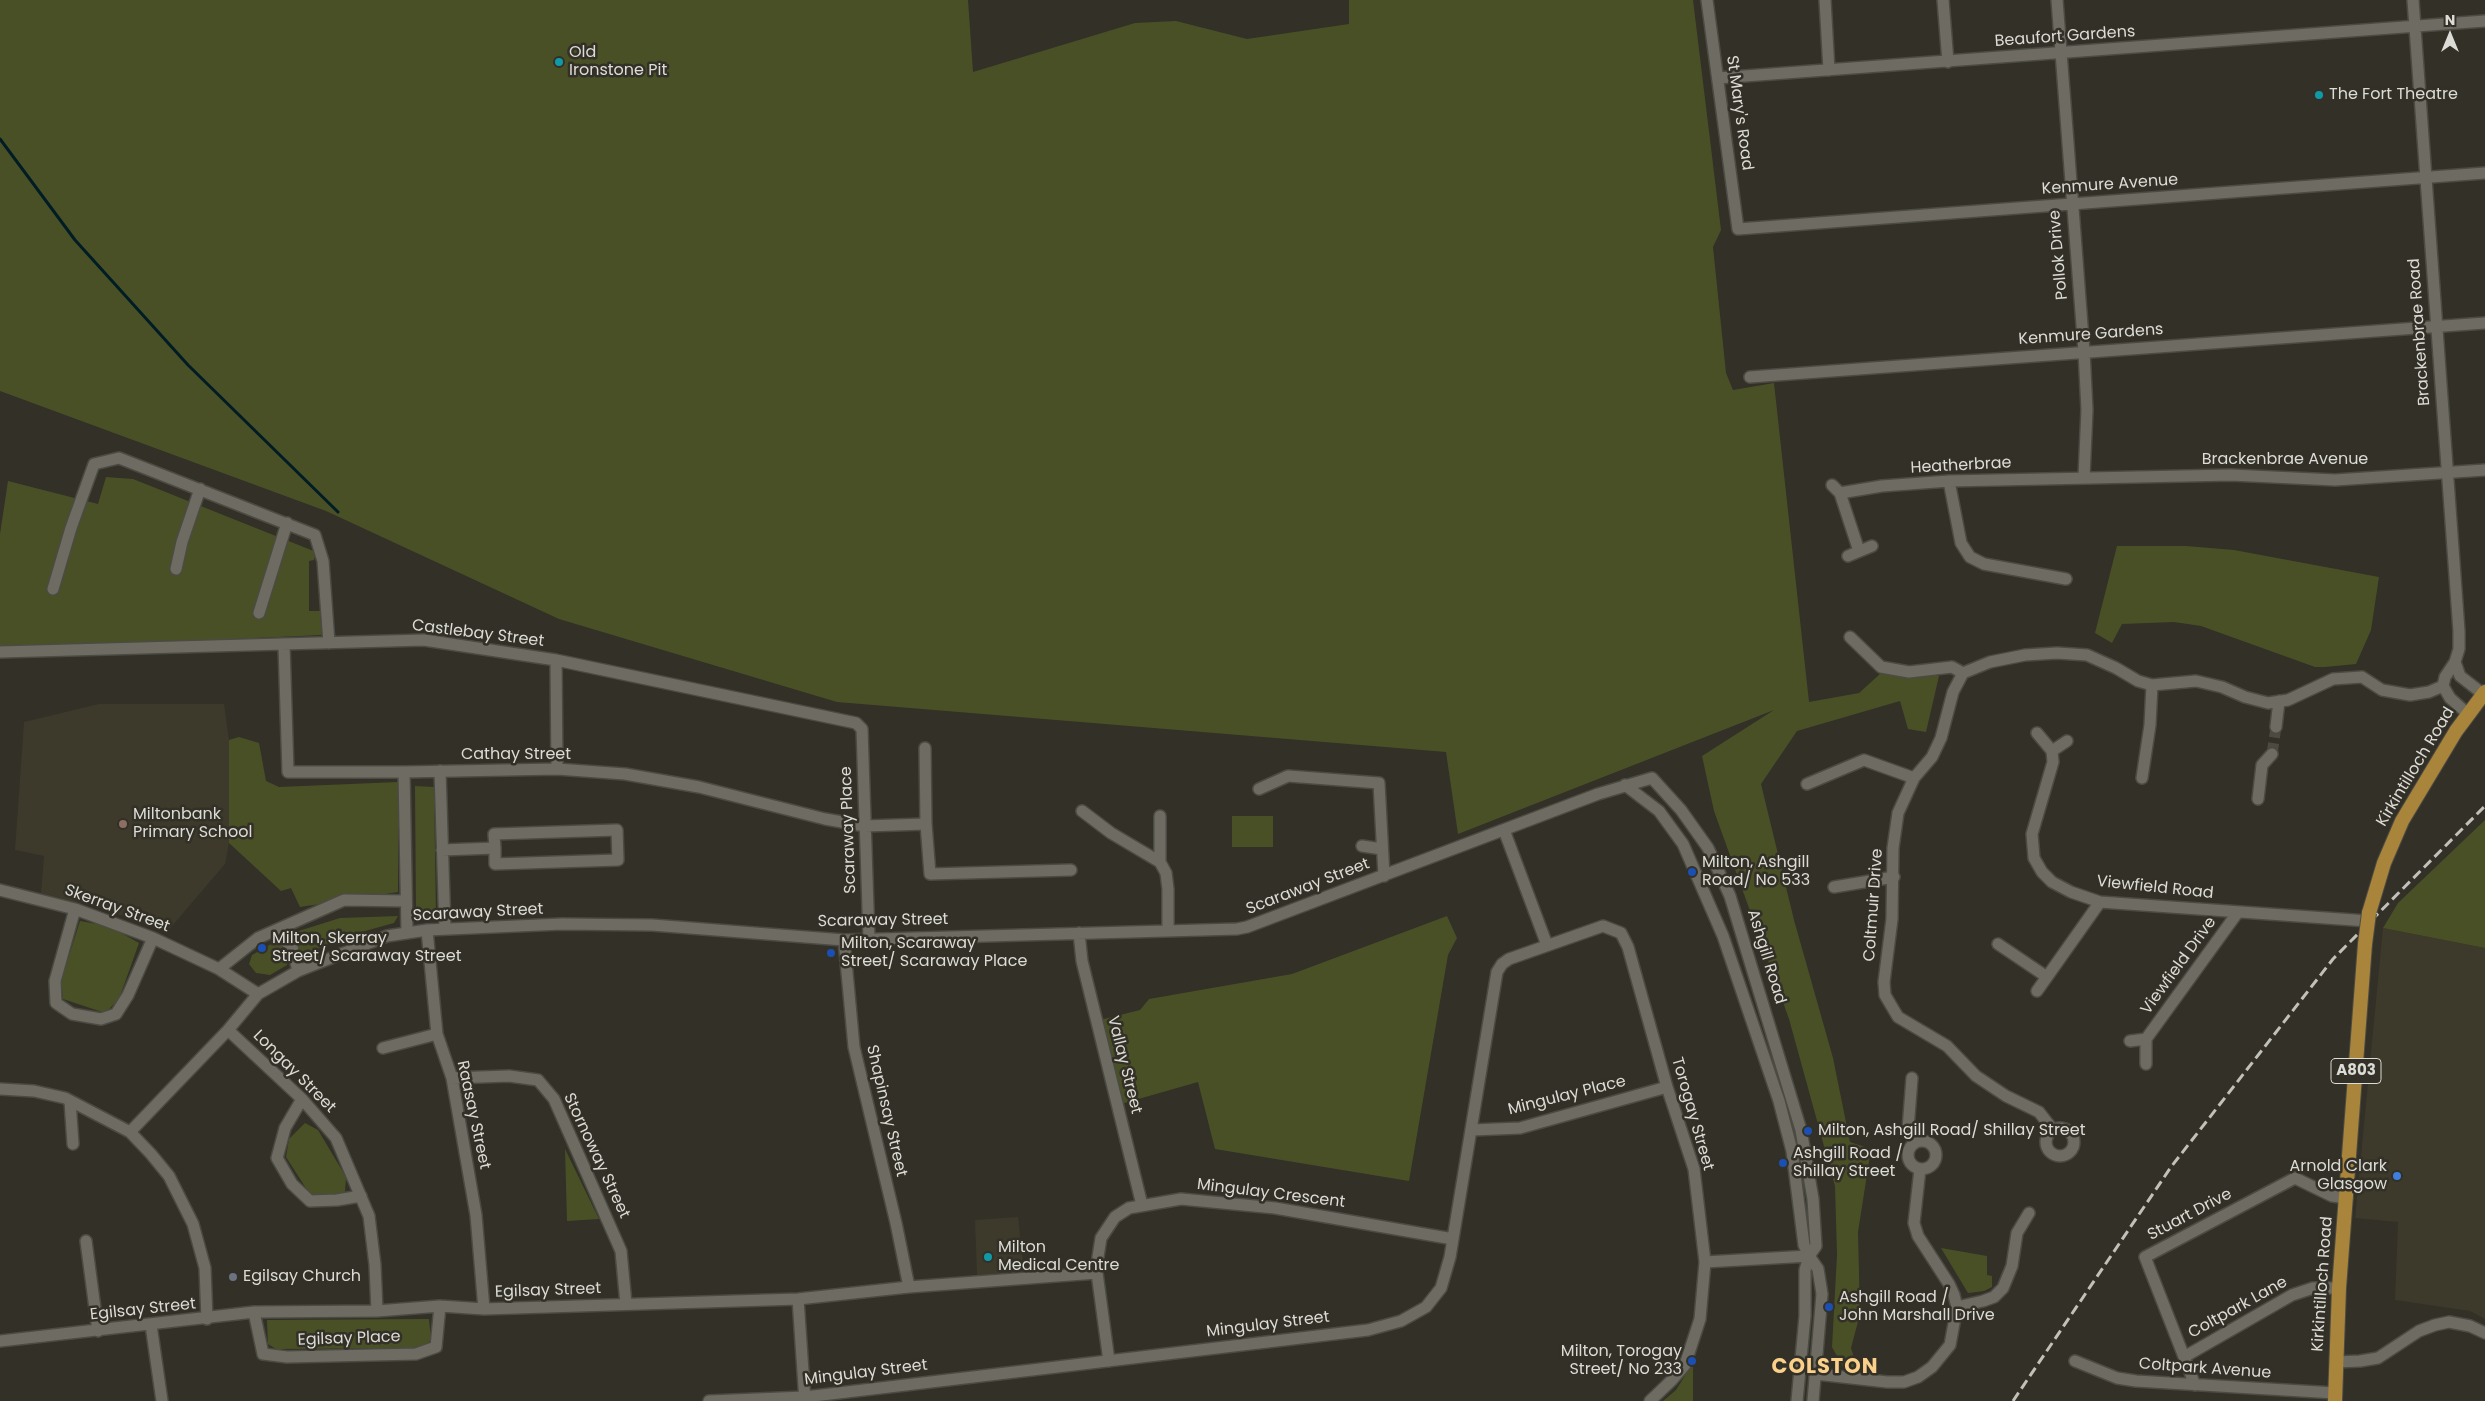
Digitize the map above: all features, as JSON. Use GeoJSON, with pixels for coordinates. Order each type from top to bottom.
{"type":"FeatureCollection","features":[{"type":"Feature","properties":{"kind":"main road","name":"Kirkintilloch Road"},"geometry":{"type":"LineString","coordinates":[[2335,1397],[2339,1288],[2366,918],[2389,849],[2402,822],[2468,714],[2484,693]]}},
{"type":"Feature","properties":{"kind":"street","name":"St Mary's Road"},"geometry":{"type":"LineString","coordinates":[[1707,0],[1738,229]]}},
{"type":"Feature","properties":{"kind":"street"},"geometry":{"type":"LineString","coordinates":[[1825,0],[1829,70]]}},
{"type":"Feature","properties":{"kind":"street"},"geometry":{"type":"LineString","coordinates":[[1943,0],[1948,62]]}},
{"type":"Feature","properties":{"kind":"street","name":"Pollok Drive"},"geometry":{"type":"LineString","coordinates":[[2056,0],[2084,351],[2087,410],[2084,478]]}},
{"type":"Feature","properties":{"kind":"street","name":"Brackenbrae Road"},"geometry":{"type":"LineString","coordinates":[[2413,0],[2435,326],[2459,631],[2459,649],[2455,662],[2445,678],[2444,686]]}},
{"type":"Feature","properties":{"kind":"street","name":"Beaufort Gardens"},"geometry":{"type":"LineString","coordinates":[[1718,78],[2415,28],[2485,21]]}},
{"type":"Feature","properties":{"kind":"street","name":"Kenmure Avenue"},"geometry":{"type":"LineString","coordinates":[[1738,229],[2485,173]]}},
{"type":"Feature","properties":{"kind":"street","name":"Kenmure Gardens"},"geometry":{"type":"LineString","coordinates":[[1750,377],[2485,323]]}},
{"type":"Feature","properties":{"kind":"street"},"geometry":{"type":"LineString","coordinates":[[53,589],[71,528],[94,464],[119,458],[315,535],[323,561],[329,643]]}},
{"type":"Feature","properties":{"kind":"street","name":"Brackenbrae Avenue"},"geometry":{"type":"LineString","coordinates":[[2084,478],[2232,475],[2335,480],[2485,470]]}},
{"type":"Feature","properties":{"kind":"street","name":"Heatherbrae"},"geometry":{"type":"LineString","coordinates":[[1859,551],[1836,489],[1949,481],[2084,478]]}},
{"type":"Feature","properties":{"kind":"street"},"geometry":{"type":"LineString","coordinates":[[1949,481],[1961,543],[1970,557],[1984,564],[2062,575]]}},
{"type":"Feature","properties":{"kind":"street"},"geometry":{"type":"LineString","coordinates":[[176,569],[182,542],[200,489]]}},
{"type":"Feature","properties":{"kind":"street"},"geometry":{"type":"LineString","coordinates":[[259,613],[287,523]]}},
{"type":"Feature","properties":{"kind":"street"},"geometry":{"type":"LineString","coordinates":[[1848,556],[1872,546]]}},
{"type":"Feature","properties":{"kind":"street"},"geometry":{"type":"LineString","coordinates":[[1850,637],[1880,666],[1909,672],[1952,667],[1963,673],[1990,662],[2058,653],[2087,656],[2116,668],[2138,681],[2152,685],[2196,681],[2222,687],[2245,697],[2268,703],[2288,700],[2333,679],[2362,677],[2382,690],[2410,695],[2429,692],[2444,686],[2450,698],[2468,714]]}},
{"type":"Feature","properties":{"kind":"street","name":"Castlebay Street"},"geometry":{"type":"LineString","coordinates":[[0,652],[424,640],[556,660],[856,723]]}},
{"type":"Feature","properties":{"kind":"street","name":"Cathay Street"},"geometry":{"type":"LineString","coordinates":[[284,645],[288,772],[557,769],[625,774],[699,787],[825,819],[865,826],[926,824]]}},
{"type":"Feature","properties":{"kind":"street"},"geometry":{"type":"LineString","coordinates":[[556,660],[557,769]]}},
{"type":"Feature","properties":{"kind":"street"},"geometry":{"type":"LineString","coordinates":[[2455,662],[2460,676],[2484,693]]}},
{"type":"Feature","properties":{"kind":"street","name":"Coltmuir Drive"},"geometry":{"type":"LineString","coordinates":[[1963,673],[1953,692],[1941,738],[1932,757],[1914,778],[1898,813],[1893,848],[1892,919],[1884,982],[1885,995],[1890,1007],[1898,1017],[1947,1046],[1976,1076],[2006,1096],[2038,1112],[2053,1130]]}},
{"type":"Feature","properties":{"kind":"street"},"geometry":{"type":"LineString","coordinates":[[2142,778],[2150,725],[2152,685]]}},
{"type":"Feature","properties":{"kind":"street"},"geometry":{"type":"LineString","coordinates":[[2276,727],[2279,701]]}},
{"type":"Feature","properties":{"kind":"street","name":"Scaraway Place"},"geometry":{"type":"LineString","coordinates":[[856,723],[862,729],[869,938]]}},
{"type":"Feature","properties":{"kind":"street"},"geometry":{"type":"LineString","coordinates":[[2037,734],[2052,751],[2067,741]]}},
{"type":"Feature","properties":{"kind":"street"},"geometry":{"type":"LineString","coordinates":[[925,748],[926,824],[930,874],[1071,870]]}},
{"type":"Feature","properties":{"kind":"street","name":"Viewfield Road"},"geometry":{"type":"LineString","coordinates":[[2052,751],[2052,768],[2032,834],[2034,858],[2042,872],[2052,882],[2072,892],[2100,902],[2238,912],[2366,918]]}},
{"type":"Feature","properties":{"kind":"street"},"geometry":{"type":"LineString","coordinates":[[2258,799],[2262,765],[2272,754]]}},
{"type":"Feature","properties":{"kind":"street"},"geometry":{"type":"LineString","coordinates":[[1807,784],[1864,760],[1914,778]]}},
{"type":"Feature","properties":{"kind":"street"},"geometry":{"type":"LineString","coordinates":[[440,771],[445,929]]}},
{"type":"Feature","properties":{"kind":"street"},"geometry":{"type":"LineString","coordinates":[[404,772],[407,933]]}},
{"type":"Feature","properties":{"kind":"street"},"geometry":{"type":"LineString","coordinates":[[1259,789],[1288,776],[1379,783],[1384,876]]}},
{"type":"Feature","properties":{"kind":"street","name":"Ashgill Road"},"geometry":{"type":"LineString","coordinates":[[1625,785],[1652,778],[1681,810],[1708,848],[1730,896],[1801,1130],[1815,1219],[1816,1246],[1809,1256],[1805,1270],[1805,1316],[1797,1401]]}},
{"type":"Feature","properties":{"kind":"street","name":"Scaraway Street"},"geometry":{"type":"LineString","coordinates":[[130,1132],[228,1030],[258,994],[298,971],[387,936],[427,930],[562,924],[652,925],[844,940],[1247,927],[1625,785]]}},
{"type":"Feature","properties":{"kind":"street","name":"Ashgill Road"},"geometry":{"type":"LineString","coordinates":[[1625,785],[1659,810],[1682,844],[1723,936],[1764,1053],[1792,1151],[1804,1245],[1818,1269],[1822,1294],[1813,1401]]}},
{"type":"Feature","properties":{"kind":"street"},"geometry":{"type":"LineString","coordinates":[[1082,812],[1110,834],[1160,862]]}},
{"type":"Feature","properties":{"kind":"street"},"geometry":{"type":"LineString","coordinates":[[1160,816],[1160,862],[1166,873],[1168,889],[1168,930]]}},
{"type":"Feature","properties":{"kind":"street"},"geometry":{"type":"LineString","coordinates":[[617,830],[618,860],[495,864],[494,848],[494,834],[617,830]]}},
{"type":"Feature","properties":{"kind":"street"},"geometry":{"type":"LineString","coordinates":[[1504,830],[1547,945]]}},
{"type":"Feature","properties":{"kind":"street"},"geometry":{"type":"LineString","coordinates":[[1362,846],[1382,849]]}},
{"type":"Feature","properties":{"kind":"street"},"geometry":{"type":"LineString","coordinates":[[442,850],[494,848]]}},
{"type":"Feature","properties":{"kind":"street"},"geometry":{"type":"LineString","coordinates":[[1834,887],[1894,877]]}},
{"type":"Feature","properties":{"kind":"street","name":"Skerray Street"},"geometry":{"type":"LineString","coordinates":[[0,890],[75,909],[154,938],[219,969],[258,994]]}},
{"type":"Feature","properties":{"kind":"street"},"geometry":{"type":"LineString","coordinates":[[219,969],[248,944],[344,900],[406,901]]}},
{"type":"Feature","properties":{"kind":"street"},"geometry":{"type":"LineString","coordinates":[[2037,991],[2100,902]]}},
{"type":"Feature","properties":{"kind":"street"},"geometry":{"type":"LineString","coordinates":[[75,909],[55,981],[56,1003],[72,1014],[101,1019],[116,1014],[128,995],[154,938]]}},
{"type":"Feature","properties":{"kind":"street","name":"Viewfield Drive"},"geometry":{"type":"LineString","coordinates":[[2146,1064],[2146,1039],[2238,912]]}},
{"type":"Feature","properties":{"kind":"street","name":"Torogay Street"},"geometry":{"type":"LineString","coordinates":[[1547,945],[1603,926],[1621,933],[1628,947],[1668,1087],[1694,1169],[1705,1262],[1700,1319],[1685,1364],[1672,1380],[1650,1401]]}},
{"type":"Feature","properties":{"kind":"street","name":"Raasay Street"},"geometry":{"type":"LineString","coordinates":[[427,930],[436,1034],[452,1078],[476,1215],[484,1309]]}},
{"type":"Feature","properties":{"kind":"street"},"geometry":{"type":"LineString","coordinates":[[274,931],[292,947],[298,971]]}},
{"type":"Feature","properties":{"kind":"street","name":"Vallay Street"},"geometry":{"type":"LineString","coordinates":[[1079,933],[1082,961],[1142,1205]]}},
{"type":"Feature","properties":{"kind":"street","name":"Shapinsay Street"},"geometry":{"type":"LineString","coordinates":[[844,940],[854,1047],[896,1223],[909,1287]]}},
{"type":"Feature","properties":{"kind":"street"},"geometry":{"type":"LineString","coordinates":[[1998,944],[2046,978]]}},
{"type":"Feature","properties":{"kind":"street","name":"Mingulay Street"},"geometry":{"type":"LineString","coordinates":[[709,1401],[805,1399],[1368,1330],[1401,1321],[1426,1307],[1441,1288],[1453,1239],[1498,972],[1502,964],[1509,959],[1547,945]]}},
{"type":"Feature","properties":{"kind":"street","name":"Longay Street"},"geometry":{"type":"LineString","coordinates":[[228,1030],[302,1098],[336,1138],[369,1216],[375,1265],[377,1311]]}},
{"type":"Feature","properties":{"kind":"street"},"geometry":{"type":"LineString","coordinates":[[383,1048],[436,1034]]}},
{"type":"Feature","properties":{"kind":"street","name":"Viewfield Drive"},"geometry":{"type":"LineString","coordinates":[[2130,1041],[2146,1039]]}},
{"type":"Feature","properties":{"kind":"street","name":"Stornoway Street"},"geometry":{"type":"LineString","coordinates":[[452,1078],[510,1076],[538,1080],[554,1099],[621,1251],[626,1304]]}},
{"type":"Feature","properties":{"kind":"street"},"geometry":{"type":"LineString","coordinates":[[1912,1078],[1908,1129],[1914,1143]]}},
{"type":"Feature","properties":{"kind":"street","name":"Mingulay Place"},"geometry":{"type":"LineString","coordinates":[[1472,1130],[1520,1128],[1668,1087]]}},
{"type":"Feature","properties":{"kind":"street"},"geometry":{"type":"LineString","coordinates":[[0,1089],[34,1091],[70,1100],[130,1132],[169,1176],[192,1224],[206,1268],[207,1319]]}},
{"type":"Feature","properties":{"kind":"street"},"geometry":{"type":"LineString","coordinates":[[302,1098],[285,1128],[277,1158],[292,1184],[310,1201],[337,1200],[361,1196]]}},
{"type":"Feature","properties":{"kind":"street"},"geometry":{"type":"LineString","coordinates":[[70,1100],[73,1144]]}},
{"type":"Feature","properties":{"kind":"street"},"geometry":{"type":"LineString","coordinates":[[1928,1142],[1935,1149],[1933,1163],[1920,1169],[1912,1166],[1908,1158],[1908,1150],[1914,1143],[1928,1142]]}},
{"type":"Feature","properties":{"kind":"street"},"geometry":{"type":"LineString","coordinates":[[1816,1374],[1887,1382],[1904,1382],[1918,1377],[1932,1367],[1950,1345],[1957,1307],[1950,1284],[1918,1236],[1914,1222],[1920,1169]]}},
{"type":"Feature","properties":{"kind":"street","name":"Stuart Drive"},"geometry":{"type":"LineString","coordinates":[[2195,1385],[2145,1257],[2295,1178],[2327,1194],[2347,1198]]}},
{"type":"Feature","properties":{"kind":"street","name":"Mingulay Crescent"},"geometry":{"type":"LineString","coordinates":[[1109,1361],[1097,1273],[1101,1238],[1115,1217],[1129,1208],[1181,1199],[1275,1208],[1453,1239]]}},
{"type":"Feature","properties":{"kind":"street"},"geometry":{"type":"LineString","coordinates":[[1957,1307],[1994,1297],[2002,1288],[2012,1266],[2017,1233],[2029,1213]]}},
{"type":"Feature","properties":{"kind":"street"},"geometry":{"type":"LineString","coordinates":[[86,1241],[98,1331]]}},
{"type":"Feature","properties":{"kind":"street"},"geometry":{"type":"LineString","coordinates":[[1705,1262],[1809,1256]]}},
{"type":"Feature","properties":{"kind":"street","name":"Egilsay Street"},"geometry":{"type":"LineString","coordinates":[[0,1341],[207,1319],[254,1312],[377,1311],[440,1306],[484,1309],[798,1299],[909,1287],[1097,1273]]}},
{"type":"Feature","properties":{"kind":"street","name":"Coltpark Lane"},"geometry":{"type":"LineString","coordinates":[[2184,1357],[2292,1295],[2313,1288],[2339,1288]]}},
{"type":"Feature","properties":{"kind":"street"},"geometry":{"type":"LineString","coordinates":[[798,1299],[805,1399]]}},
{"type":"Feature","properties":{"kind":"street","name":"Egilsay Place"},"geometry":{"type":"LineString","coordinates":[[254,1312],[263,1354],[287,1357],[416,1354],[436,1347],[440,1306]]}},
{"type":"Feature","properties":{"kind":"street"},"geometry":{"type":"LineString","coordinates":[[2336,1362],[2378,1358],[2419,1331],[2449,1322],[2470,1326],[2485,1333]]}},
{"type":"Feature","properties":{"kind":"street"},"geometry":{"type":"LineString","coordinates":[[151,1325],[162,1401]]}},
{"type":"Feature","properties":{"kind":"street","name":"Coltpark Avenue"},"geometry":{"type":"LineString","coordinates":[[2076,1361],[2117,1378],[2335,1397]]}},
{"type":"Feature","properties":{"kind":"shaded area","name":"Miltonbank Primary School"},"geometry":{"type":"Polygon","coordinates":[[[99,704],[224,704],[229,740],[229,843],[225,864],[167,932],[104,909],[41,893],[44,856],[15,850],[24,722],[99,704]]]}},
{"type":"Feature","properties":{"kind":"shaded area"},"geometry":{"type":"Polygon","coordinates":[[[2383,928],[2485,948],[2485,1319],[2470,1311],[2395,1300],[2398,1222],[2355,1218],[2383,928]]]}},
{"type":"Feature","properties":{"kind":"shaded area"},"geometry":{"type":"Polygon","coordinates":[[[1018,1217],[1024,1271],[977,1275],[975,1220],[1018,1217]]]}},
{"type":"Feature","properties":{"kind":"green space"},"geometry":{"type":"Polygon","coordinates":[[[0,0],[968,0],[973,72],[1135,23],[1176,21],[1247,39],[1349,24],[1349,0],[1693,0],[1721,230],[1713,247],[1726,373],[1733,390],[1774,383],[1809,702],[1859,693],[1881,673],[1939,676],[1926,732],[1908,729],[1900,701],[1797,731],[1761,784],[1794,920],[1833,1058],[1850,1142],[1871,1149],[1858,1232],[1860,1314],[1851,1348],[1859,1373],[1845,1371],[1832,1347],[1837,1255],[1835,1186],[1789,1019],[1714,811],[1702,756],[1774,710],[1458,834],[1446,752],[837,702],[559,619],[326,511],[0,391],[0,0]]]}},
{"type":"Feature","properties":{"kind":"green space"},"geometry":{"type":"Polygon","coordinates":[[[106,477],[133,479],[316,552],[314,560],[309,561],[309,611],[320,611],[322,635],[78,646],[0,647],[0,534],[8,481],[98,504],[106,477]]]}},
{"type":"Feature","properties":{"kind":"green space"},"geometry":{"type":"Polygon","coordinates":[[[2117,546],[2186,546],[2234,550],[2379,577],[2371,630],[2356,664],[2325,667],[2315,667],[2201,626],[2174,622],[2122,624],[2112,643],[2095,633],[2117,546]]]}},
{"type":"Feature","properties":{"kind":"green space"},"geometry":{"type":"Polygon","coordinates":[[[239,737],[259,743],[266,781],[279,787],[398,782],[398,892],[300,907],[291,888],[281,891],[229,843],[229,740],[239,737]]]}},
{"type":"Feature","properties":{"kind":"green space"},"geometry":{"type":"Polygon","coordinates":[[[415,786],[434,787],[436,915],[416,914],[415,786]]]}},
{"type":"Feature","properties":{"kind":"green space"},"geometry":{"type":"Polygon","coordinates":[[[1232,816],[1273,816],[1273,847],[1232,847],[1232,816]]]}},
{"type":"Feature","properties":{"kind":"green space"},"geometry":{"type":"Polygon","coordinates":[[[2485,820],[2485,948],[2383,928],[2398,903],[2485,820]]]}},
{"type":"Feature","properties":{"kind":"green space"},"geometry":{"type":"Polygon","coordinates":[[[398,916],[394,923],[347,936],[299,957],[299,943],[286,935],[340,918],[398,916]]]}},
{"type":"Feature","properties":{"kind":"green space"},"geometry":{"type":"Polygon","coordinates":[[[1447,916],[1457,938],[1448,955],[1409,1181],[1215,1149],[1198,1082],[1121,1104],[1100,1020],[1140,1010],[1149,999],[1292,974],[1447,916]]]}},
{"type":"Feature","properties":{"kind":"green space"},"geometry":{"type":"Polygon","coordinates":[[[80,921],[109,926],[139,943],[119,999],[105,1013],[63,999],[61,981],[80,921]]]}},
{"type":"Feature","properties":{"kind":"green space"},"geometry":{"type":"Polygon","coordinates":[[[273,943],[283,946],[291,954],[287,965],[270,975],[256,973],[249,964],[252,955],[273,943]]]}},
{"type":"Feature","properties":{"kind":"green space"},"geometry":{"type":"Polygon","coordinates":[[[305,1123],[318,1130],[346,1177],[345,1192],[333,1196],[311,1196],[286,1157],[289,1139],[305,1123]]]}},
{"type":"Feature","properties":{"kind":"green space"},"geometry":{"type":"Polygon","coordinates":[[[565,1149],[599,1219],[567,1221],[565,1149]]]}},
{"type":"Feature","properties":{"kind":"green space"},"geometry":{"type":"Polygon","coordinates":[[[1941,1248],[1987,1256],[1987,1275],[1992,1276],[1992,1287],[1984,1291],[1968,1293],[1941,1248]]]}},
{"type":"Feature","properties":{"kind":"green space"},"geometry":{"type":"Polygon","coordinates":[[[429,1319],[431,1340],[423,1348],[276,1349],[268,1344],[267,1320],[429,1319]]]}},
{"type":"Feature","properties":{"kind":"green space"},"geometry":{"type":"Polygon","coordinates":[[[1693,1363],[1693,1401],[1663,1401],[1676,1390],[1693,1363]]]}},
{"type":"Feature","properties":{"kind":"waterway"},"geometry":{"type":"LineString","coordinates":[[0,139],[75,240],[188,365],[338,512]]}},
{"type":"Feature","properties":{"kind":"tunnel"},"geometry":{"type":"LineString","coordinates":[[2272,754],[2276,727]]}},
{"type":"Feature","properties":{"kind":"railway"},"geometry":{"type":"LineString","coordinates":[[2013,1401],[2171,1167],[2333,959],[2485,806]]}},
{"type":"Feature","properties":{"kind":"place","name":"Old Ironstone Pit"},"geometry":{"type":"Point","coordinates":[559,62]}},
{"type":"Feature","properties":{"kind":"place","name":"The Fort Theatre"},"geometry":{"type":"Point","coordinates":[2319,95]}},
{"type":"Feature","properties":{"kind":"place","name":"Miltonbank Primary School"},"geometry":{"type":"Point","coordinates":[123,824]}},
{"type":"Feature","properties":{"kind":"place","name":"Milton, Ashgill Road/ No 533"},"geometry":{"type":"Point","coordinates":[1692,872]}},
{"type":"Feature","properties":{"kind":"place","name":"Milton, Skerray Street/ Scaraway Street"},"geometry":{"type":"Point","coordinates":[262,948]}},
{"type":"Feature","properties":{"kind":"place","name":"Milton, Scaraway Street/ Scaraway Place"},"geometry":{"type":"Point","coordinates":[831,953]}},
{"type":"Feature","properties":{"kind":"place","name":"Milton, Ashgill Road/ Shillay Street"},"geometry":{"type":"Point","coordinates":[1808,1131]}},
{"type":"Feature","properties":{"kind":"place","name":"Ashgill Road / Shillay Street"},"geometry":{"type":"Point","coordinates":[1783,1163]}},
{"type":"Feature","properties":{"kind":"place","name":"Arnold Clark Glasgow"},"geometry":{"type":"Point","coordinates":[2397,1176]}},
{"type":"Feature","properties":{"kind":"place","name":"Milton Medical Centre"},"geometry":{"type":"Point","coordinates":[988,1257]}},
{"type":"Feature","properties":{"kind":"place","name":"Egilsay Church"},"geometry":{"type":"Point","coordinates":[233,1277]}},
{"type":"Feature","properties":{"kind":"place","name":"Ashgill Road / John Marshall Drive"},"geometry":{"type":"Point","coordinates":[1829,1307]}},
{"type":"Feature","properties":{"kind":"place","name":"Milton, Torogay Street/ No 233"},"geometry":{"type":"Point","coordinates":[1692,1361]}},
{"type":"Feature","properties":{"kind":"district","name":"COLSTON"},"geometry":{"type":"Point","coordinates":[1825,1368]}}]}
